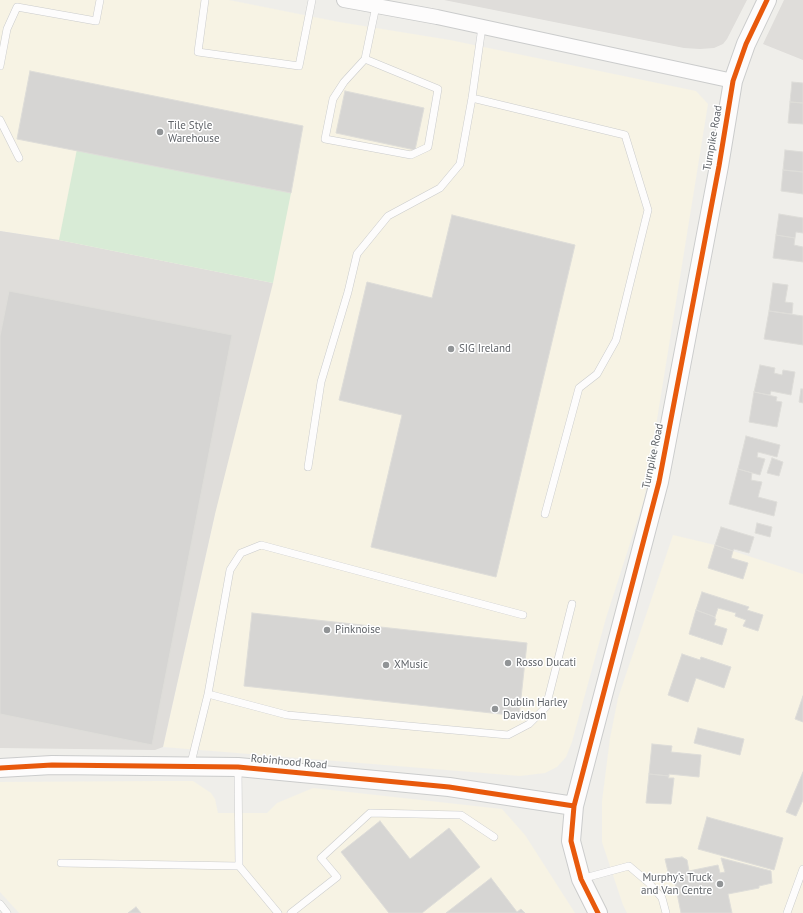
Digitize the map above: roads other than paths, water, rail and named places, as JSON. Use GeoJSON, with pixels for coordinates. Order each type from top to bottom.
{"type":"FeatureCollection","features":[{"type":"Feature","properties":{"kind":"street"},"geometry":{"type":"LineString","coordinates":[[344,0],[482,27],[733,81]]}},
{"type":"Feature","properties":{"kind":"street","name":"Turnpike Road"},"geometry":{"type":"LineString","coordinates":[[598,913],[581,879],[571,841],[574,806],[659,482],[719,166],[733,81],[746,44],[767,0]]}},
{"type":"Feature","properties":{"kind":"street","name":"Robinhood Road"},"geometry":{"type":"LineString","coordinates":[[0,768],[52,765],[238,767],[449,787],[574,806]]}},
{"type":"Feature","properties":{"kind":"lane"},"geometry":{"type":"LineString","coordinates":[[0,66],[7,29],[17,7],[96,21],[100,0]]}},
{"type":"Feature","properties":{"kind":"lane"},"geometry":{"type":"LineString","coordinates":[[205,0],[198,52],[299,66],[312,0]]}},
{"type":"Feature","properties":{"kind":"lane"},"geometry":{"type":"LineString","coordinates":[[365,59],[438,89],[428,147],[411,155],[325,139],[333,100],[344,82],[365,59],[376,6]]}},
{"type":"Feature","properties":{"kind":"lane"},"geometry":{"type":"LineString","coordinates":[[308,467],[321,382],[348,292],[357,254],[388,216],[440,188],[460,164],[472,98],[482,27]]}},
{"type":"Feature","properties":{"kind":"lane"},"geometry":{"type":"LineString","coordinates":[[472,98],[625,135],[648,210],[616,340],[597,374],[579,388],[545,514]]}},
{"type":"Feature","properties":{"kind":"lane"},"geometry":{"type":"LineString","coordinates":[[0,120],[19,158]]}},
{"type":"Feature","properties":{"kind":"lane"},"geometry":{"type":"LineString","coordinates":[[190,767],[208,694],[230,570],[241,554],[261,545],[523,615]]}},
{"type":"Feature","properties":{"kind":"lane"},"geometry":{"type":"LineString","coordinates":[[208,694],[286,715],[508,735],[528,724],[546,706],[572,604]]}},
{"type":"Feature","properties":{"kind":"lane"},"geometry":{"type":"LineString","coordinates":[[238,767],[239,866],[278,913]]}},
{"type":"Feature","properties":{"kind":"lane"},"geometry":{"type":"LineString","coordinates":[[291,913],[337,877],[321,858],[370,813],[461,815],[494,837]]}},
{"type":"Feature","properties":{"kind":"lane"},"geometry":{"type":"LineString","coordinates":[[61,863],[239,866]]}},
{"type":"Feature","properties":{"kind":"lane"},"geometry":{"type":"LineString","coordinates":[[581,879],[629,866],[649,883],[662,898],[666,913]]}},
{"type":"Feature","properties":{"kind":"lane"},"geometry":{"type":"LineString","coordinates":[[787,913],[803,868]]}},
{"type":"Feature","properties":{"kind":"lane"},"geometry":{"type":"LineString","coordinates":[[0,904],[8,913]]}},
{"type":"Feature","properties":{"kind":"place","name":"Tile Style Warehouse"},"geometry":{"type":"Point","coordinates":[160,132]}},
{"type":"Feature","properties":{"kind":"place","name":"SIG Ireland"},"geometry":{"type":"Point","coordinates":[451,349]}},
{"type":"Feature","properties":{"kind":"place","name":"Pinknoise"},"geometry":{"type":"Point","coordinates":[327,630]}},
{"type":"Feature","properties":{"kind":"place","name":"Rosso Ducati"},"geometry":{"type":"Point","coordinates":[508,663]}},
{"type":"Feature","properties":{"kind":"place","name":"XMusic"},"geometry":{"type":"Point","coordinates":[386,665]}},
{"type":"Feature","properties":{"kind":"place","name":"Dublin Harley Davidson"},"geometry":{"type":"Point","coordinates":[495,709]}},
{"type":"Feature","properties":{"kind":"place","name":"Murphy's Truck and Van Centre"},"geometry":{"type":"Point","coordinates":[720,884]}}]}
